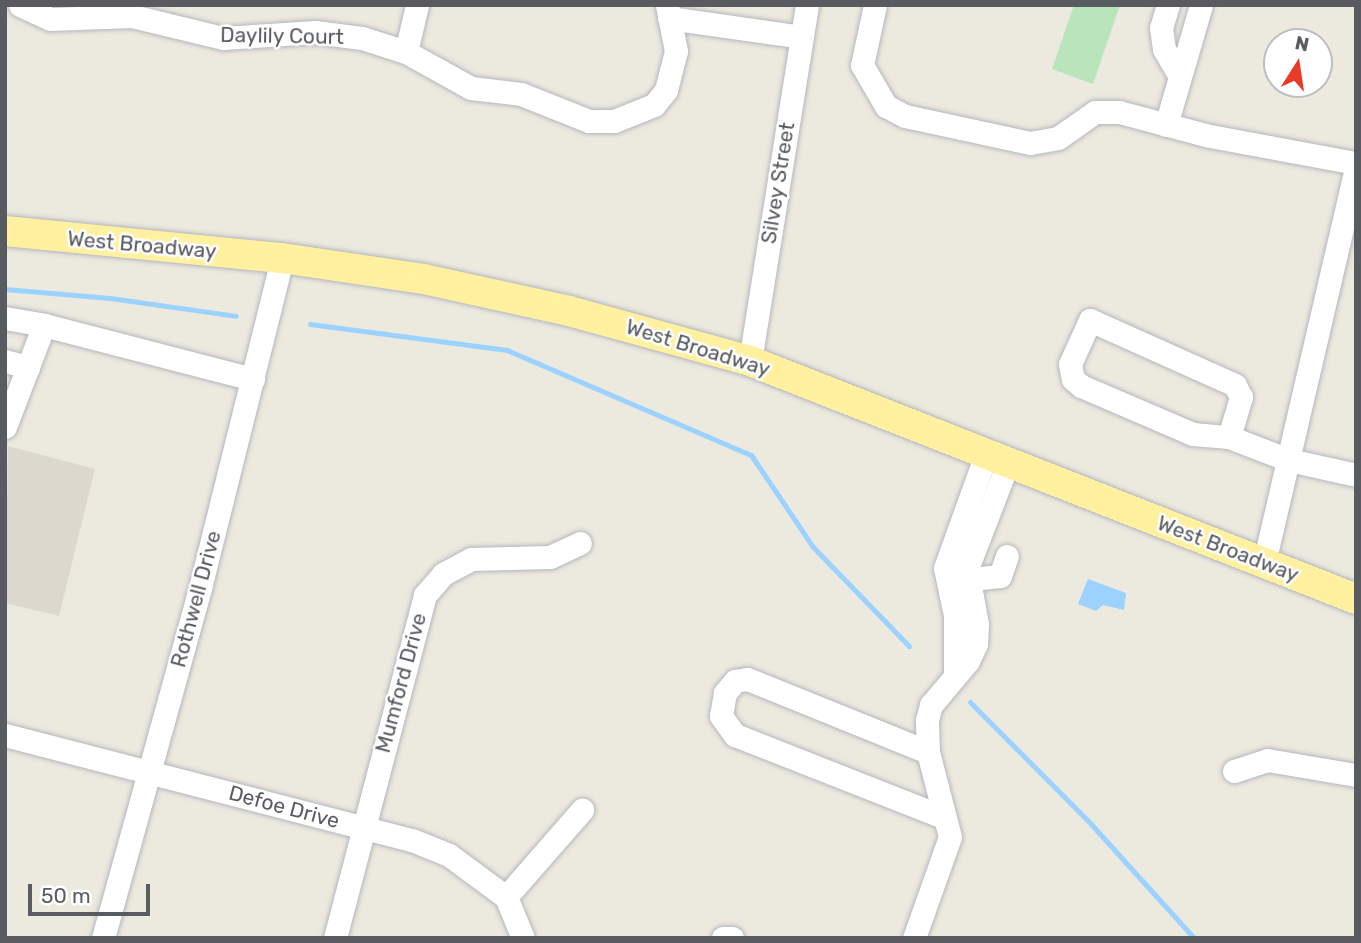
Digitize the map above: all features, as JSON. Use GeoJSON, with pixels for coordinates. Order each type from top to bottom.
{"type":"FeatureCollection","features":[{"type":"Feature","properties":{"kind":"main road","name":"West Broadway"},"geometry":{"type":"LineString","coordinates":[[5,231],[282,258],[424,279],[569,311],[750,361],[1356,599]]}},
{"type":"Feature","properties":{"kind":"street","name":"Daylily Court"},"geometry":{"type":"LineString","coordinates":[[20,5],[50,19],[132,16],[223,38],[315,32],[362,38],[405,52],[471,88],[521,94],[589,121],[614,121],[654,105],[666,90],[675,62],[668,12]]}},
{"type":"Feature","properties":{"kind":"street"},"geometry":{"type":"LineString","coordinates":[[405,52],[417,5]]}},
{"type":"Feature","properties":{"kind":"street","name":"Silvey Street"},"geometry":{"type":"LineString","coordinates":[[750,361],[807,5]]}},
{"type":"Feature","properties":{"kind":"street"},"geometry":{"type":"LineString","coordinates":[[875,5],[862,65],[886,107],[905,116],[1030,143],[1058,138],[1095,112],[1119,112],[1166,125],[1356,163]]}},
{"type":"Feature","properties":{"kind":"street"},"geometry":{"type":"LineString","coordinates":[[1168,5],[1161,28],[1164,49],[1179,75]]}},
{"type":"Feature","properties":{"kind":"street"},"geometry":{"type":"LineString","coordinates":[[1166,125],[1200,5]]}},
{"type":"Feature","properties":{"kind":"street"},"geometry":{"type":"LineString","coordinates":[[668,12],[802,37]]}},
{"type":"Feature","properties":{"kind":"street"},"geometry":{"type":"LineString","coordinates":[[1264,563],[1356,169]]}},
{"type":"Feature","properties":{"kind":"street","name":"Rothwell Drive"},"geometry":{"type":"LineString","coordinates":[[103,938],[253,379],[282,258]]}},
{"type":"Feature","properties":{"kind":"street"},"geometry":{"type":"LineString","coordinates":[[5,318],[44,325],[253,379]]}},
{"type":"Feature","properties":{"kind":"street"},"geometry":{"type":"LineString","coordinates":[[1229,437],[1241,397],[1235,385],[1090,320],[1070,364],[1073,379],[1081,386],[1193,433],[1229,437],[1289,460],[1356,475]]}},
{"type":"Feature","properties":{"kind":"street"},"geometry":{"type":"LineString","coordinates":[[6,425],[44,325]]}},
{"type":"Feature","properties":{"kind":"street"},"geometry":{"type":"LineString","coordinates":[[5,361],[28,367]]}},
{"type":"Feature","properties":{"kind":"street"},"geometry":{"type":"LineString","coordinates":[[914,938],[950,837],[928,752],[927,720],[931,705],[955,674],[957,581],[949,550],[997,458]]}},
{"type":"Feature","properties":{"kind":"street","name":"Mumford Drive"},"geometry":{"type":"LineString","coordinates":[[335,938],[425,595],[443,573],[471,559],[500,555],[550,557],[580,543]]}},
{"type":"Feature","properties":{"kind":"street"},"geometry":{"type":"LineString","coordinates":[[957,581],[999,576],[1007,556]]}},
{"type":"Feature","properties":{"kind":"street"},"geometry":{"type":"LineString","coordinates":[[928,752],[747,678],[734,681],[725,693],[721,716],[734,735],[943,817]]}},
{"type":"Feature","properties":{"kind":"street","name":"Defoe Drive"},"geometry":{"type":"LineString","coordinates":[[5,735],[412,839],[449,855],[506,897]]}},
{"type":"Feature","properties":{"kind":"street"},"geometry":{"type":"LineString","coordinates":[[1234,771],[1267,760],[1356,775]]}},
{"type":"Feature","properties":{"kind":"street"},"geometry":{"type":"LineString","coordinates":[[523,938],[506,897],[582,810]]}},
{"type":"Feature","properties":{"kind":"street"},"geometry":{"type":"LineString","coordinates":[[723,938],[732,938]]}},
{"type":"Feature","properties":{"kind":"shaded area"},"geometry":{"type":"Polygon","coordinates":[[[8,446],[95,469],[59,616],[5,603],[8,446]]]}},
{"type":"Feature","properties":{"kind":"green space"},"geometry":{"type":"Polygon","coordinates":[[[1074,5],[1120,5],[1093,84],[1052,69],[1074,5]]]}},
{"type":"Feature","properties":{"kind":"water"},"geometry":{"type":"Polygon","coordinates":[[[1088,579],[1126,593],[1124,610],[1103,605],[1096,611],[1078,604],[1088,579]]]}},
{"type":"Feature","properties":{"kind":"waterway"},"geometry":{"type":"LineString","coordinates":[[5,289],[110,298],[236,316]]}},
{"type":"Feature","properties":{"kind":"waterway"},"geometry":{"type":"LineString","coordinates":[[310,324],[507,350],[751,455],[813,547],[909,646]]}},
{"type":"Feature","properties":{"kind":"waterway"},"geometry":{"type":"LineString","coordinates":[[970,702],[1091,824],[1194,938]]}}]}
